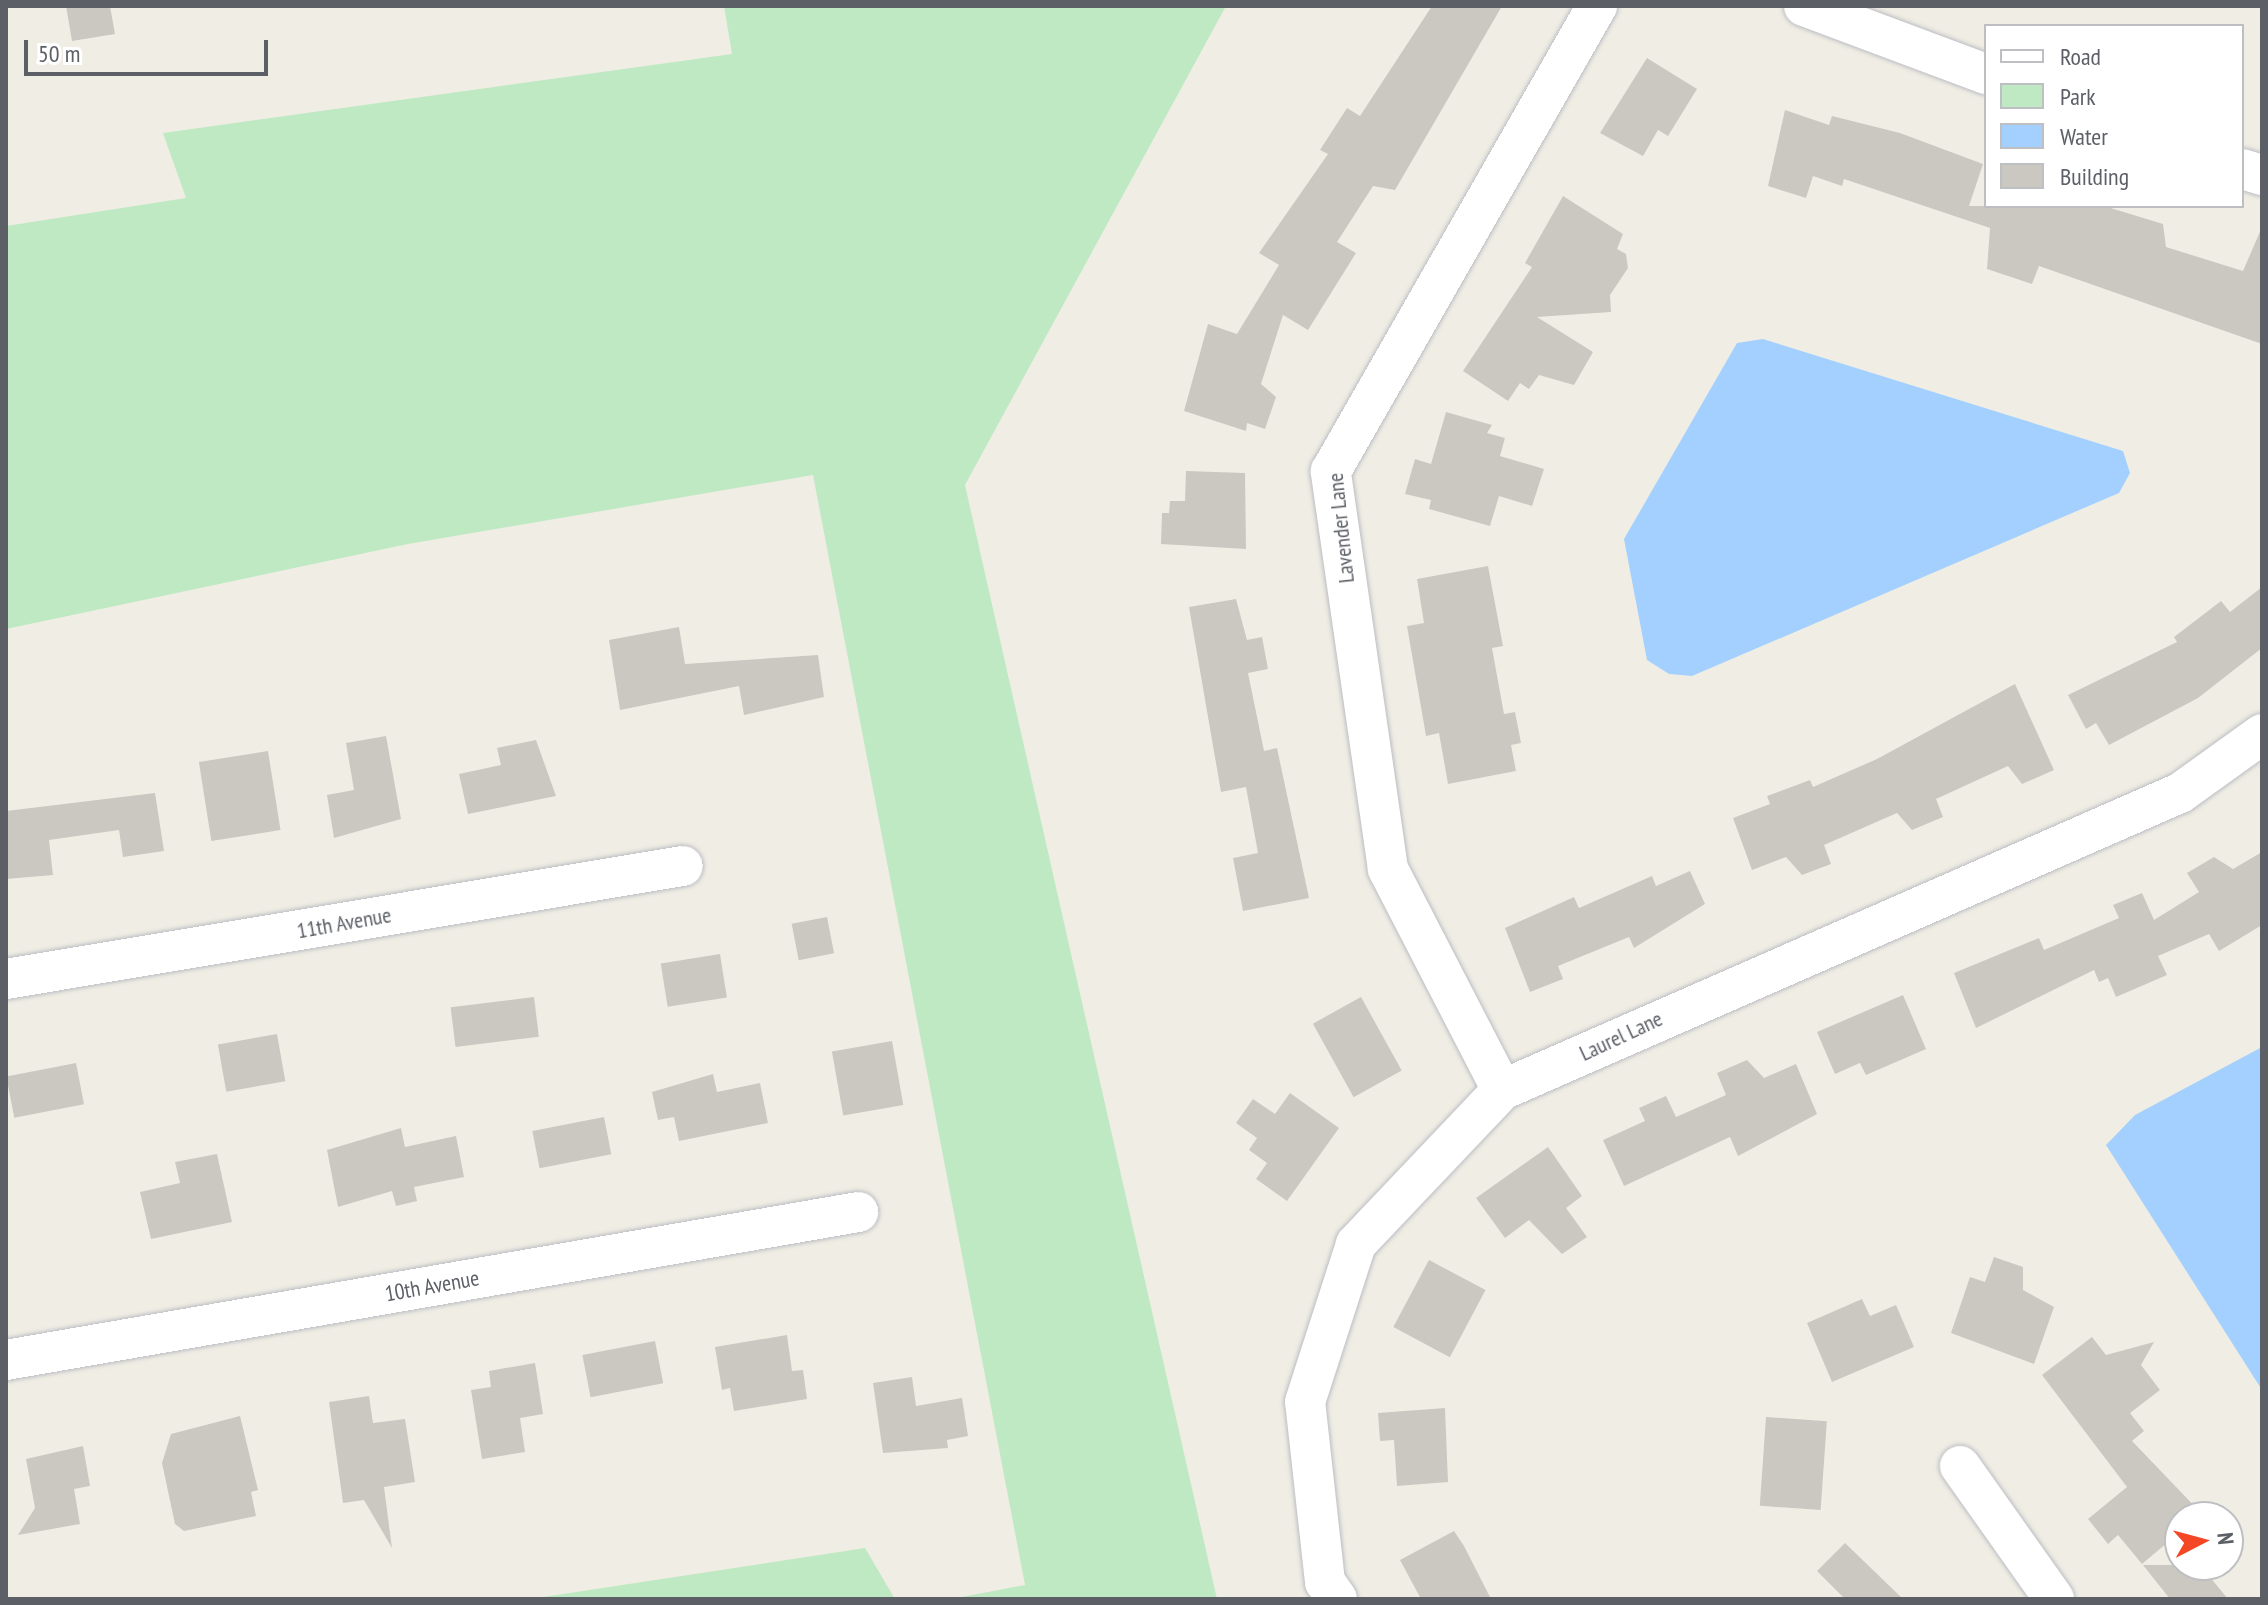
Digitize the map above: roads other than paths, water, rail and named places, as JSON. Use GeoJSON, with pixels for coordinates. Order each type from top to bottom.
{"type":"FeatureCollection","features":[{"type":"Feature","properties":{"kind":"street","name":"Lavender Lane"},"geometry":{"type":"LineString","coordinates":[[1502,1090],[1388,869],[1331,471],[1597,6]]}},
{"type":"Feature","properties":{"kind":"street"},"geometry":{"type":"LineString","coordinates":[[1804,6],[1984,73]]}},
{"type":"Feature","properties":{"kind":"street","name":"Laurel Lane"},"geometry":{"type":"LineString","coordinates":[[1337,1599],[1325,1582],[1305,1402],[1342,1287],[1356,1244],[1502,1090],[2180,793],[2262,734]]}},
{"type":"Feature","properties":{"kind":"street","name":"11th Avenue"},"geometry":{"type":"LineString","coordinates":[[6,979],[683,866]]}},
{"type":"Feature","properties":{"kind":"street","name":"10th Avenue"},"geometry":{"type":"LineString","coordinates":[[6,1360],[858,1212]]}},
{"type":"Feature","properties":{"kind":"street"},"geometry":{"type":"LineString","coordinates":[[1960,1466],[2054,1599]]}},
{"type":"Feature","properties":{"kind":"water"},"geometry":{"type":"Polygon","coordinates":[[[1763,339],[2123,451],[2130,473],[2119,493],[1692,676],[1669,674],[1647,660],[1624,539],[1737,343],[1763,339]]]}},
{"type":"Feature","properties":{"kind":"water"},"geometry":{"type":"Polygon","coordinates":[[[2262,1047],[2262,1390],[2106,1145],[2135,1115],[2262,1047]]]}}]}
